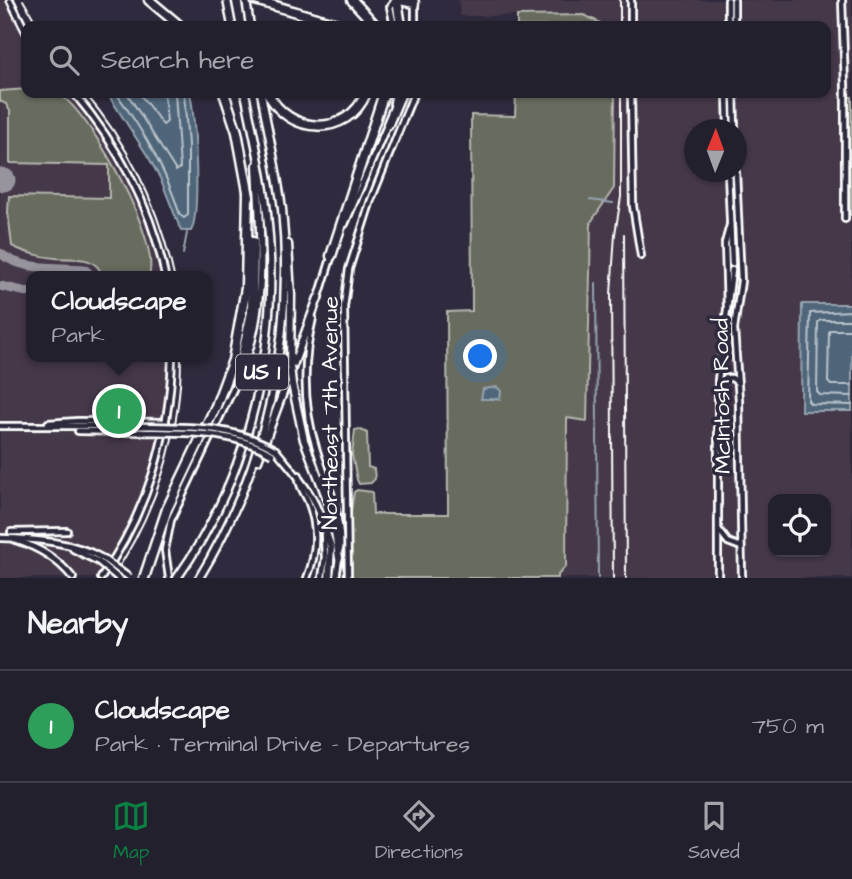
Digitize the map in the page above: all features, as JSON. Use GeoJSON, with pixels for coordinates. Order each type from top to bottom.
{"type":"FeatureCollection","features":[{"type":"Feature","properties":{"kind":"highway"},"geometry":{"type":"LineString","coordinates":[[149,0],[174,21]]}},
{"type":"Feature","properties":{"kind":"highway"},"geometry":{"type":"LineString","coordinates":[[255,0],[332,21]]}},
{"type":"Feature","properties":{"kind":"highway"},"geometry":{"type":"LineString","coordinates":[[352,0],[371,21]]}},
{"type":"Feature","properties":{"kind":"highway"},"geometry":{"type":"LineString","coordinates":[[400,21],[398,0],[414,1]]}},
{"type":"Feature","properties":{"kind":"highway"},"geometry":{"type":"LineString","coordinates":[[226,98],[237,132],[253,240],[253,300],[237,381]]}},
{"type":"Feature","properties":{"kind":"highway"},"geometry":{"type":"LineString","coordinates":[[271,98],[278,110],[294,121],[321,126],[331,125],[348,116],[364,98]]}},
{"type":"Feature","properties":{"kind":"highway"},"geometry":{"type":"LineString","coordinates":[[331,257],[382,98]]}},
{"type":"Feature","properties":{"kind":"highway"},"geometry":{"type":"LineString","coordinates":[[388,124],[399,98]]}},
{"type":"Feature","properties":{"kind":"highway"},"geometry":{"type":"LineString","coordinates":[[144,578],[167,509],[216,406],[233,360],[246,288],[248,193]]}},
{"type":"Feature","properties":{"kind":"main road"},"geometry":{"type":"LineString","coordinates":[[246,0],[249,21]]}},
{"type":"Feature","properties":{"kind":"main road"},"geometry":{"type":"LineString","coordinates":[[227,1],[231,21]]}},
{"type":"Feature","properties":{"kind":"main road","name":"US 1"},"geometry":{"type":"LineString","coordinates":[[172,578],[208,529],[228,486],[246,438],[260,382],[268,322],[270,262],[266,202],[246,98]]}},
{"type":"Feature","properties":{"kind":"main road","name":"US 1"},"geometry":{"type":"LineString","coordinates":[[199,578],[234,509],[263,430],[279,358],[285,279],[282,219],[262,98]]}},
{"type":"Feature","properties":{"kind":"main road"},"geometry":{"type":"LineString","coordinates":[[237,381],[250,347],[258,288],[260,216],[256,149]]}},
{"type":"Feature","properties":{"kind":"main road"},"geometry":{"type":"LineString","coordinates":[[282,219],[290,272],[292,384],[304,440],[332,512],[339,558]]}},
{"type":"Feature","properties":{"kind":"main road"},"geometry":{"type":"LineString","coordinates":[[234,509],[248,488],[318,298]]}},
{"type":"Feature","properties":{"kind":"main road"},"geometry":{"type":"LineString","coordinates":[[323,524],[331,547],[329,578]]}},
{"type":"Feature","properties":{"kind":"street"},"geometry":{"type":"LineString","coordinates":[[10,0],[21,22]]}},
{"type":"Feature","properties":{"kind":"street"},"geometry":{"type":"LineString","coordinates":[[393,21],[390,8],[398,0]]}},
{"type":"Feature","properties":{"kind":"street"},"geometry":{"type":"LineString","coordinates":[[631,0],[631,21]]}},
{"type":"Feature","properties":{"kind":"street"},"geometry":{"type":"LineString","coordinates":[[728,0],[728,21]]}},
{"type":"Feature","properties":{"kind":"street"},"geometry":{"type":"LineString","coordinates":[[734,0],[734,21]]}},
{"type":"Feature","properties":{"kind":"street"},"geometry":{"type":"LineString","coordinates":[[842,0],[845,219]]}},
{"type":"Feature","properties":{"kind":"street"},"geometry":{"type":"LineString","coordinates":[[414,1],[415,21]]}},
{"type":"Feature","properties":{"kind":"street"},"geometry":{"type":"LineString","coordinates":[[845,86],[852,86]]}},
{"type":"Feature","properties":{"kind":"street"},"geometry":{"type":"LineString","coordinates":[[78,98],[109,139],[134,183],[154,232],[164,271]]}},
{"type":"Feature","properties":{"kind":"street"},"geometry":{"type":"LineString","coordinates":[[336,578],[340,535],[306,401],[306,353],[318,298],[331,257],[388,124],[394,98]]}},
{"type":"Feature","properties":{"kind":"street","name":"Northeast 7th Avenue"},"geometry":{"type":"LineString","coordinates":[[348,578],[344,307],[346,284],[371,200],[412,98]]}},
{"type":"Feature","properties":{"kind":"street"},"geometry":{"type":"LineString","coordinates":[[631,98],[633,206],[641,256]]}},
{"type":"Feature","properties":{"kind":"street"},"geometry":{"type":"LineString","coordinates":[[727,98],[727,119]]}},
{"type":"Feature","properties":{"kind":"street"},"geometry":{"type":"LineString","coordinates":[[734,98],[735,119]]}},
{"type":"Feature","properties":{"kind":"street","name":"McIntosh Road"},"geometry":{"type":"LineString","coordinates":[[718,577],[718,380],[732,267],[728,182]]}},
{"type":"Feature","properties":{"kind":"street","name":"McIntosh Road"},"geometry":{"type":"LineString","coordinates":[[736,182],[741,281],[734,317],[742,577]]}},
{"type":"Feature","properties":{"kind":"street","name":"McIntosh Road"},"geometry":{"type":"LineString","coordinates":[[727,318],[725,243],[730,225]]}},
{"type":"Feature","properties":{"kind":"street"},"geometry":{"type":"LineString","coordinates":[[101,578],[144,501],[166,422],[172,362]]}},
{"type":"Feature","properties":{"kind":"street"},"geometry":{"type":"LineString","coordinates":[[718,398],[725,378],[732,378],[737,383]]}},
{"type":"Feature","properties":{"kind":"street"},"geometry":{"type":"LineString","coordinates":[[172,578],[165,550],[170,526],[237,381]]}},
{"type":"Feature","properties":{"kind":"street"},"geometry":{"type":"LineString","coordinates":[[37,425],[78,421],[166,422]]}},
{"type":"Feature","properties":{"kind":"street"},"geometry":{"type":"LineString","coordinates":[[0,426],[209,429],[243,435],[274,452],[299,475],[313,496],[323,524],[325,558],[322,578]]}},
{"type":"Feature","properties":{"kind":"street"},"geometry":{"type":"LineString","coordinates":[[78,431],[215,434],[274,452]]}},
{"type":"Feature","properties":{"kind":"street"},"geometry":{"type":"LineString","coordinates":[[299,475],[299,484],[311,510],[315,528],[314,553],[307,578]]}},
{"type":"Feature","properties":{"kind":"street"},"geometry":{"type":"LineString","coordinates":[[717,528],[728,542],[741,547]]}},
{"type":"Feature","properties":{"kind":"street"},"geometry":{"type":"LineString","coordinates":[[0,538],[67,531]]}},
{"type":"Feature","properties":{"kind":"street"},"geometry":{"type":"LineString","coordinates":[[11,535],[63,545],[100,560],[130,578]]}},
{"type":"Feature","properties":{"kind":"street"},"geometry":{"type":"LineString","coordinates":[[11,535],[63,566],[73,578]]}},
{"type":"Feature","properties":{"kind":"street"},"geometry":{"type":"LineString","coordinates":[[100,560],[118,578]]}},
{"type":"Feature","properties":{"kind":"shaded area"},"geometry":{"type":"Polygon","coordinates":[[[0,0],[14,0],[25,21],[21,21],[21,98],[82,98],[103,123],[141,188],[156,225],[169,271],[26,271],[26,362],[177,362],[173,413],[161,469],[140,523],[109,578],[0,578],[0,0]]]}},
{"type":"Feature","properties":{"kind":"shaded area"},"geometry":{"type":"Polygon","coordinates":[[[459,0],[852,0],[852,97],[849,97],[852,304],[802,304],[801,411],[852,411],[852,578],[558,578],[566,566],[567,418],[587,420],[591,222],[614,188],[615,98],[831,98],[831,21],[596,21],[584,15],[460,16],[459,0]]]}},
{"type":"Feature","properties":{"kind":"green space"},"geometry":{"type":"Polygon","coordinates":[[[584,15],[596,21],[517,21],[517,16],[584,15]]]}},
{"type":"Feature","properties":{"kind":"green space"},"geometry":{"type":"Polygon","coordinates":[[[21,89],[21,98],[64,98],[76,110],[107,154],[135,209],[145,236],[150,259],[149,271],[100,271],[89,261],[44,257],[12,246],[9,196],[109,198],[109,165],[10,163],[10,111],[6,104],[0,101],[0,91],[21,89]]]}},
{"type":"Feature","properties":{"kind":"green space"},"geometry":{"type":"Polygon","coordinates":[[[849,97],[852,97],[852,215],[850,215],[849,97]]]}},
{"type":"Feature","properties":{"kind":"green space"},"geometry":{"type":"Polygon","coordinates":[[[516,98],[615,98],[614,188],[591,222],[587,421],[567,418],[566,566],[558,578],[350,578],[349,523],[354,492],[357,490],[372,492],[373,514],[448,514],[447,312],[472,311],[471,115],[515,116],[516,98]]]}},
{"type":"Feature","properties":{"kind":"green space"},"geometry":{"type":"Polygon","coordinates":[[[355,430],[367,433],[368,467],[374,469],[375,479],[371,483],[359,484],[357,480],[352,455],[355,430]]]}},
{"type":"Feature","properties":{"kind":"water"},"geometry":{"type":"Polygon","coordinates":[[[110,98],[191,98],[196,186],[191,231],[182,231],[180,228],[149,158],[110,98]]]}},
{"type":"Feature","properties":{"kind":"water"},"geometry":{"type":"Polygon","coordinates":[[[802,304],[852,304],[852,411],[801,411],[802,304]]]}},
{"type":"Feature","properties":{"kind":"water"},"geometry":{"type":"Polygon","coordinates":[[[497,387],[501,391],[500,399],[481,399],[483,389],[497,387]]]}},
{"type":"Feature","properties":{"kind":"waterway"},"geometry":{"type":"LineString","coordinates":[[590,200],[613,203]]}},
{"type":"Feature","properties":{"kind":"waterway"},"geometry":{"type":"LineString","coordinates":[[183,254],[187,233]]}},
{"type":"Feature","properties":{"kind":"waterway"},"geometry":{"type":"LineString","coordinates":[[596,283],[598,578]]}},
{"type":"Feature","properties":{"kind":"taxiway"},"geometry":{"type":"LineString","coordinates":[[0,253],[29,266],[86,271]]}},
{"type":"Feature","properties":{"kind":"taxiway"},"geometry":{"type":"LineString","coordinates":[[0,286],[26,292]]}},
{"type":"Feature","properties":{"kind":"runway"},"geometry":{"type":"LineString","coordinates":[[0,179],[4,180]]}},
{"type":"Feature","properties":{"kind":"tunnel"},"geometry":{"type":"LineString","coordinates":[[0,430],[78,431]]}},
{"type":"Feature","properties":{"kind":"railway"},"geometry":{"type":"LineString","coordinates":[[23,0],[35,21]]}},
{"type":"Feature","properties":{"kind":"railway"},"geometry":{"type":"LineString","coordinates":[[620,0],[620,21]]}},
{"type":"Feature","properties":{"kind":"railway"},"geometry":{"type":"LineString","coordinates":[[89,98],[116,134],[141,179],[160,226],[173,271]]}},
{"type":"Feature","properties":{"kind":"railway"},"geometry":{"type":"LineString","coordinates":[[613,578],[611,294],[615,234],[621,197],[621,98]]}},
{"type":"Feature","properties":{"kind":"railway"},"geometry":{"type":"LineString","coordinates":[[624,234],[626,578]]}},
{"type":"Feature","properties":{"kind":"railway"},"geometry":{"type":"LineString","coordinates":[[112,578],[141,527],[163,472],[176,416],[181,362]]}},
{"type":"Feature","properties":{"kind":"place","name":"Cloudscape"},"geometry":{"type":"Point","coordinates":[119,411]}}]}
